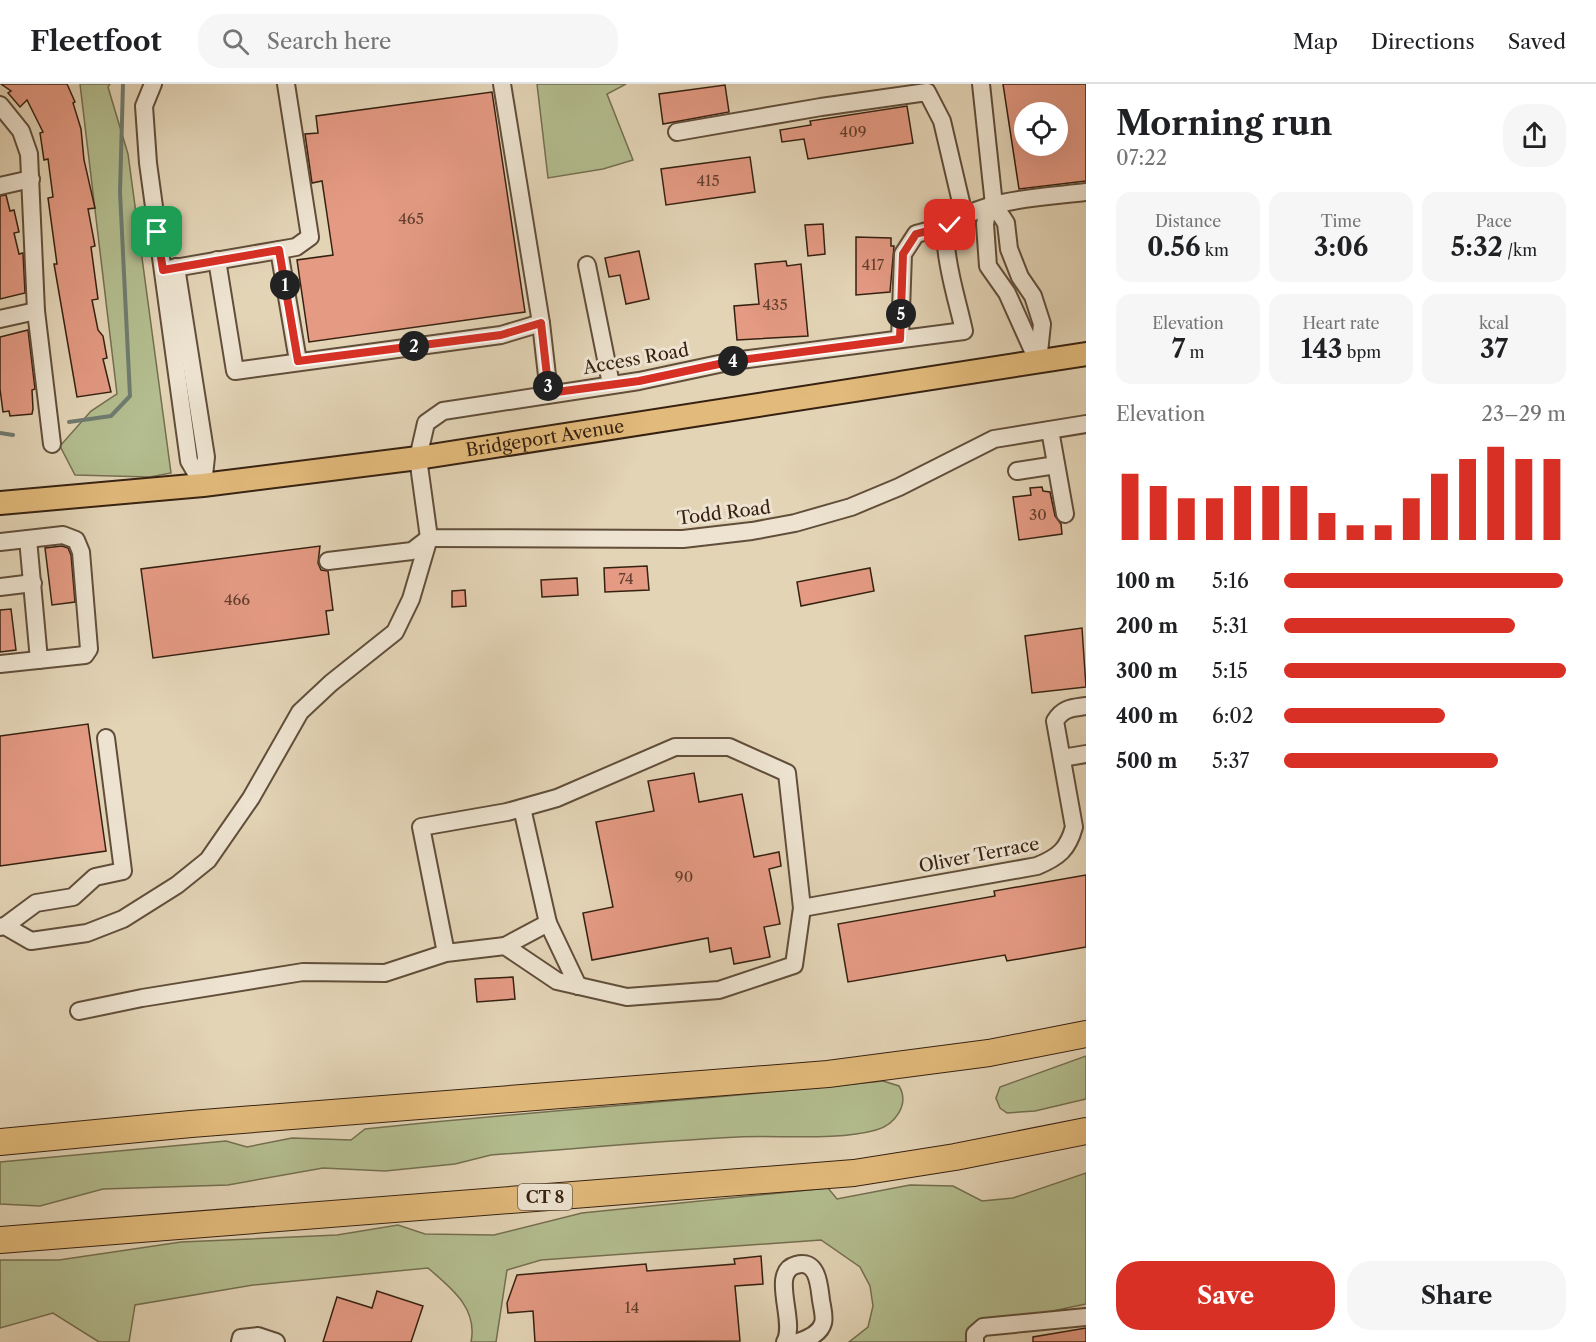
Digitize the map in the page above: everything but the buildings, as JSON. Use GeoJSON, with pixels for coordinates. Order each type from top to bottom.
{"type":"FeatureCollection","features":[{"type":"Feature","properties":{"kind":"highway"},"geometry":{"type":"LineString","coordinates":[[0,1142],[191,1124],[828,1074],[989,1053],[1086,1034]]}},
{"type":"Feature","properties":{"kind":"highway","name":"CT 8"},"geometry":{"type":"LineString","coordinates":[[0,1239],[854,1173],[955,1157],[1086,1131]]}},
{"type":"Feature","properties":{"kind":"main road","name":"Bridgeport Avenue"},"geometry":{"type":"LineString","coordinates":[[0,503],[203,485],[418,458],[1086,354]]}},
{"type":"Feature","properties":{"kind":"street"},"geometry":{"type":"LineString","coordinates":[[153,84],[144,106],[148,164],[206,457],[203,485]]}},
{"type":"Feature","properties":{"kind":"street"},"geometry":{"type":"LineString","coordinates":[[169,268],[296,247],[310,237],[286,84]]}},
{"type":"Feature","properties":{"kind":"street"},"geometry":{"type":"LineString","coordinates":[[502,84],[541,323],[549,393]]}},
{"type":"Feature","properties":{"kind":"street"},"geometry":{"type":"LineString","coordinates":[[981,84],[994,205],[1006,223],[1009,249],[1020,277],[1033,296],[1042,324],[1038,362]]}},
{"type":"Feature","properties":{"kind":"street"},"geometry":{"type":"LineString","coordinates":[[676,132],[821,107],[927,92],[942,122],[964,215]]}},
{"type":"Feature","properties":{"kind":"street"},"geometry":{"type":"LineString","coordinates":[[0,105],[21,131],[29,154],[36,311],[52,444]]}},
{"type":"Feature","properties":{"kind":"street"},"geometry":{"type":"LineString","coordinates":[[0,186],[31,179]]}},
{"type":"Feature","properties":{"kind":"street"},"geometry":{"type":"LineString","coordinates":[[900,339],[903,254],[916,234],[950,225],[964,215],[994,205],[1086,192]]}},
{"type":"Feature","properties":{"kind":"street"},"geometry":{"type":"LineString","coordinates":[[994,205],[987,213],[985,224],[988,266],[1008,293],[1038,362]]}},
{"type":"Feature","properties":{"kind":"street","name":"Access Road"},"geometry":{"type":"LineString","coordinates":[[418,458],[426,423],[443,411],[611,384],[733,361],[964,331],[946,244],[950,225]]}},
{"type":"Feature","properties":{"kind":"street"},"geometry":{"type":"LineString","coordinates":[[279,250],[298,361]]}},
{"type":"Feature","properties":{"kind":"street"},"geometry":{"type":"LineString","coordinates":[[217,260],[235,371],[501,335],[541,323]]}},
{"type":"Feature","properties":{"kind":"street"},"geometry":{"type":"LineString","coordinates":[[587,265],[611,384]]}},
{"type":"Feature","properties":{"kind":"street"},"geometry":{"type":"LineString","coordinates":[[0,319],[36,311]]}},
{"type":"Feature","properties":{"kind":"street","name":"Todd Road"},"geometry":{"type":"LineString","coordinates":[[429,538],[683,539],[752,531],[851,507],[899,488],[994,439],[1086,424]]}},
{"type":"Feature","properties":{"kind":"street"},"geometry":{"type":"LineString","coordinates":[[1050,430],[1065,514]]}},
{"type":"Feature","properties":{"kind":"street"},"geometry":{"type":"LineString","coordinates":[[106,738],[123,871],[95,877],[73,897],[36,903],[3,926],[31,941],[87,933],[123,919],[177,885],[208,860],[251,798],[300,712],[325,688],[395,632],[411,599],[429,538],[418,458]]}},
{"type":"Feature","properties":{"kind":"street"},"geometry":{"type":"LineString","coordinates":[[1017,471],[1056,465]]}},
{"type":"Feature","properties":{"kind":"street"},"geometry":{"type":"LineString","coordinates":[[0,542],[71,536],[76,540],[81,552],[90,649],[85,655],[0,664]]}},
{"type":"Feature","properties":{"kind":"street"},"geometry":{"type":"LineString","coordinates":[[328,561],[412,551],[429,538]]}},
{"type":"Feature","properties":{"kind":"street"},"geometry":{"type":"LineString","coordinates":[[28,539],[39,660]]}},
{"type":"Feature","properties":{"kind":"street"},"geometry":{"type":"LineString","coordinates":[[0,587],[33,583]]}},
{"type":"Feature","properties":{"kind":"street"},"geometry":{"type":"LineString","coordinates":[[0,656],[12,654],[21,662]]}},
{"type":"Feature","properties":{"kind":"street","name":"Oliver Terrace"},"geometry":{"type":"LineString","coordinates":[[802,908],[1037,866],[1058,858],[1070,843],[1074,827],[1055,721],[1060,712],[1068,708],[1086,706]]}},
{"type":"Feature","properties":{"kind":"street"},"geometry":{"type":"LineString","coordinates":[[446,953],[421,827],[522,808],[557,798],[675,747],[729,747],[787,773],[802,908],[794,965],[719,990],[627,997],[557,981],[505,946]]}},
{"type":"Feature","properties":{"kind":"street"},"geometry":{"type":"LineString","coordinates":[[1062,758],[1086,754]]}},
{"type":"Feature","properties":{"kind":"street"},"geometry":{"type":"LineString","coordinates":[[522,808],[548,923],[578,986]]}},
{"type":"Feature","properties":{"kind":"street"},"geometry":{"type":"LineString","coordinates":[[79,1011],[142,998],[303,972],[385,973],[446,953],[505,946],[548,923]]}},
{"type":"Feature","properties":{"kind":"street"},"geometry":{"type":"LineString","coordinates":[[785,1342],[789,1327],[783,1280],[786,1271],[794,1265],[804,1264],[813,1268],[818,1276],[824,1322],[818,1332],[798,1342]]}},
{"type":"Feature","properties":{"kind":"street"},"geometry":{"type":"LineString","coordinates":[[975,1342],[975,1334],[983,1327],[1086,1317]]}},
{"type":"Feature","properties":{"kind":"street"},"geometry":{"type":"LineString","coordinates":[[240,1342],[241,1338],[258,1336],[276,1342]]}},
{"type":"Feature","properties":{"kind":"green space"},"geometry":{"type":"Polygon","coordinates":[[[80,84],[110,84],[108,87],[128,154],[171,473],[150,477],[75,475],[60,446],[91,411],[117,394],[80,84]]]}},
{"type":"Feature","properties":{"kind":"green space"},"geometry":{"type":"Polygon","coordinates":[[[537,84],[626,84],[607,94],[633,160],[603,169],[548,178],[537,84]]]}},
{"type":"Feature","properties":{"kind":"green space"},"geometry":{"type":"Polygon","coordinates":[[[1086,1056],[1086,1099],[1035,1111],[1007,1113],[1000,1108],[996,1098],[1000,1087],[1086,1056]]]}},
{"type":"Feature","properties":{"kind":"green space"},"geometry":{"type":"Polygon","coordinates":[[[883,1081],[899,1086],[903,1100],[902,1107],[889,1124],[861,1133],[826,1137],[707,1139],[491,1155],[455,1164],[385,1171],[323,1168],[228,1185],[103,1189],[40,1206],[0,1204],[0,1162],[226,1141],[247,1147],[292,1138],[351,1140],[365,1129],[883,1081]]]}},
{"type":"Feature","properties":{"kind":"green space"},"geometry":{"type":"Polygon","coordinates":[[[1086,1173],[1086,1304],[986,1325],[979,1342],[849,1342],[868,1327],[873,1306],[870,1286],[860,1267],[821,1240],[541,1260],[507,1270],[496,1342],[471,1342],[472,1330],[467,1309],[454,1291],[428,1268],[253,1285],[135,1305],[129,1342],[99,1342],[53,1313],[0,1328],[0,1260],[59,1260],[181,1242],[337,1235],[398,1225],[425,1234],[494,1235],[582,1213],[828,1188],[837,1199],[910,1185],[953,1186],[982,1201],[1013,1198],[1086,1173]]]}},
{"type":"Feature","properties":{"kind":"waterway"},"geometry":{"type":"LineString","coordinates":[[69,422],[111,416],[130,396],[120,192],[123,84]]}},
{"type":"Feature","properties":{"kind":"waterway"},"geometry":{"type":"LineString","coordinates":[[0,433],[13,435]]}},
{"type":"Feature","properties":{"kind":"route"},"geometry":{"type":"LineString","coordinates":[[157,232],[163,270],[279,250],[298,361],[501,335],[541,323],[549,393],[639,381],[733,361],[900,339],[903,254],[916,234],[950,225]]}}]}
